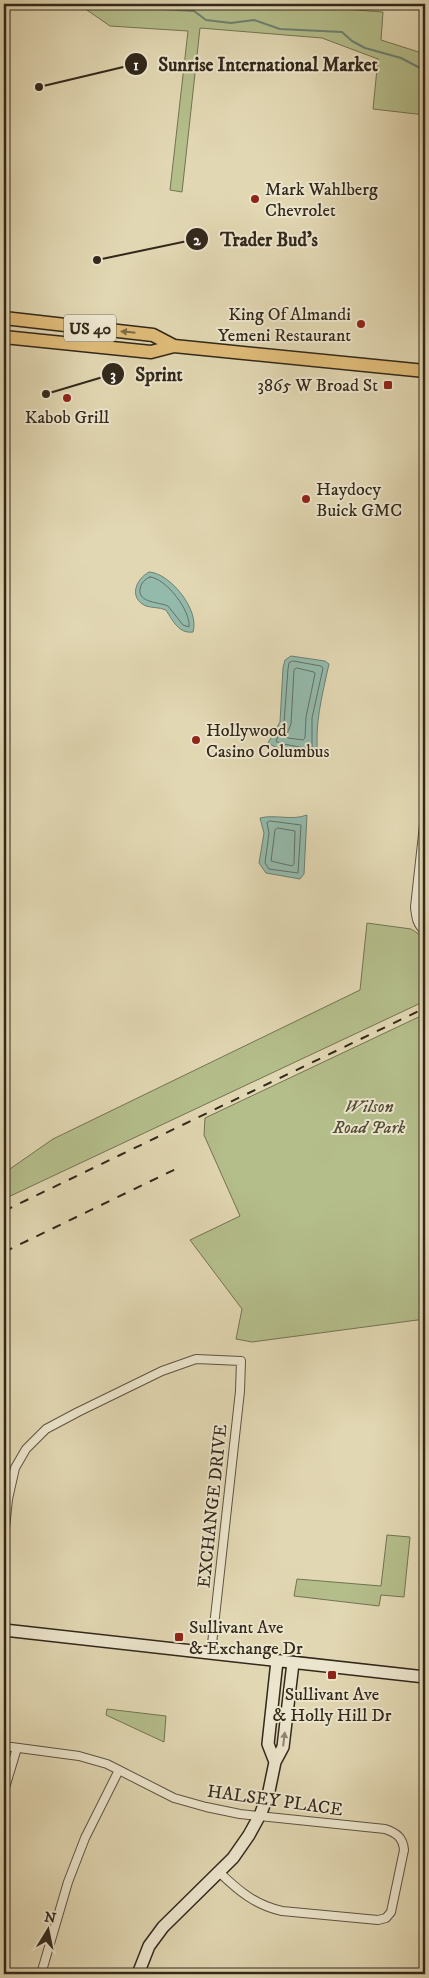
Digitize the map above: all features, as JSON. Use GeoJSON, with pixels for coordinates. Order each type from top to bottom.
{"type":"FeatureCollection","features":[{"type":"Feature","properties":{"kind":"main road","name":"US 40"},"geometry":{"type":"LineString","coordinates":[[4,318],[153,335],[174,346]]}},
{"type":"Feature","properties":{"kind":"main road","name":"US 40"},"geometry":{"type":"LineString","coordinates":[[4,337],[151,352],[174,346],[425,371]]}},
{"type":"Feature","properties":{"kind":"street"},"geometry":{"type":"LineString","coordinates":[[423,930],[416,918],[415,907],[425,816]]}},
{"type":"Feature","properties":{"kind":"street","name":"EXCHANGE DRIVE"},"geometry":{"type":"LineString","coordinates":[[4,1538],[8,1499],[15,1468],[26,1449],[46,1429],[161,1372],[196,1359],[241,1361],[240,1391],[211,1654]]}},
{"type":"Feature","properties":{"kind":"street"},"geometry":{"type":"LineString","coordinates":[[4,1630],[425,1677]]}},
{"type":"Feature","properties":{"kind":"street"},"geometry":{"type":"LineString","coordinates":[[275,1762],[268,1744],[277,1661]]}},
{"type":"Feature","properties":{"kind":"street"},"geometry":{"type":"LineString","coordinates":[[140,1974],[145,1956],[155,1936],[243,1846],[260,1816],[270,1791],[275,1762],[283,1747],[293,1662]]}},
{"type":"Feature","properties":{"kind":"street","name":"HALSEY PLACE"},"geometry":{"type":"LineString","coordinates":[[4,1746],[79,1756],[107,1764],[174,1798],[206,1807],[260,1816],[385,1829],[401,1838],[404,1850],[391,1912],[386,1918],[366,1920],[270,1908],[252,1900],[219,1872]]}},
{"type":"Feature","properties":{"kind":"street"},"geometry":{"type":"LineString","coordinates":[[4,1791],[17,1748]]}},
{"type":"Feature","properties":{"kind":"street"},"geometry":{"type":"LineString","coordinates":[[41,1974],[68,1882],[85,1838],[118,1770]]}},
{"type":"Feature","properties":{"kind":"green space"},"geometry":{"type":"Polygon","coordinates":[[[56,4],[279,4],[383,12],[381,40],[425,54],[425,115],[373,109],[378,59],[322,38],[200,28],[182,192],[170,190],[188,31],[110,26],[84,8],[56,4]]]}},
{"type":"Feature","properties":{"kind":"green space"},"geometry":{"type":"Polygon","coordinates":[[[367,923],[411,929],[425,938],[425,1001],[4,1199],[4,1173],[53,1139],[360,990],[367,923]]]}},
{"type":"Feature","properties":{"kind":"green space","name":"Wilson Road Park"},"geometry":{"type":"Polygon","coordinates":[[[425,1014],[425,1319],[252,1342],[236,1339],[242,1309],[190,1240],[240,1216],[204,1135],[205,1118],[425,1014]]]}},
{"type":"Feature","properties":{"kind":"green space"},"geometry":{"type":"Polygon","coordinates":[[[387,1535],[410,1537],[404,1597],[381,1595],[379,1606],[294,1596],[297,1579],[381,1586],[387,1535]]]}},
{"type":"Feature","properties":{"kind":"green space"},"geometry":{"type":"Polygon","coordinates":[[[107,1709],[166,1716],[164,1742],[106,1715],[107,1709]]]}},
{"type":"Feature","properties":{"kind":"water"},"geometry":{"type":"Polygon","coordinates":[[[149,572],[166,579],[182,594],[192,613],[193,632],[180,629],[166,610],[140,603],[137,598],[136,589],[144,575],[149,572]]]}},
{"type":"Feature","properties":{"kind":"water"},"geometry":{"type":"Polygon","coordinates":[[[291,656],[325,661],[329,664],[318,722],[318,758],[297,751],[277,748],[268,743],[280,722],[283,668],[285,660],[291,656]]]}},
{"type":"Feature","properties":{"kind":"water"},"geometry":{"type":"Polygon","coordinates":[[[307,815],[304,874],[300,879],[266,873],[259,863],[264,833],[260,818],[301,817],[307,815]]]}},
{"type":"Feature","properties":{"kind":"waterway"},"geometry":{"type":"LineString","coordinates":[[142,4],[161,9],[194,11],[206,20],[231,23],[254,20],[280,29],[342,32],[352,41],[365,48],[401,58],[420,68],[425,68]]}},
{"type":"Feature","properties":{"kind":"railway"},"geometry":{"type":"LineString","coordinates":[[4,1211],[425,1008]]}},
{"type":"Feature","properties":{"kind":"railway"},"geometry":{"type":"LineString","coordinates":[[4,1252],[182,1166]]}},
{"type":"Feature","properties":{"kind":"place","name":"Sunrise International Market"},"geometry":{"type":"Point","coordinates":[39,87]}},
{"type":"Feature","properties":{"kind":"place","name":"Mark Wahlberg Chevrolet"},"geometry":{"type":"Point","coordinates":[255,199]}},
{"type":"Feature","properties":{"kind":"place","name":"Trader Bud's"},"geometry":{"type":"Point","coordinates":[97,260]}},
{"type":"Feature","properties":{"kind":"place","name":"King Of Almandi Yemeni Restaurant"},"geometry":{"type":"Point","coordinates":[361,324]}},
{"type":"Feature","properties":{"kind":"place","name":"3865 W Broad St"},"geometry":{"type":"Point","coordinates":[388,385]}},
{"type":"Feature","properties":{"kind":"place","name":"Sprint"},"geometry":{"type":"Point","coordinates":[46,394]}},
{"type":"Feature","properties":{"kind":"place","name":"Kabob Grill"},"geometry":{"type":"Point","coordinates":[67,398]}},
{"type":"Feature","properties":{"kind":"place","name":"Haydocy Buick GMC"},"geometry":{"type":"Point","coordinates":[306,499]}},
{"type":"Feature","properties":{"kind":"place","name":"Hollywood Casino Columbus"},"geometry":{"type":"Point","coordinates":[196,740]}},
{"type":"Feature","properties":{"kind":"place","name":"Sullivant Ave & Exchange Dr"},"geometry":{"type":"Point","coordinates":[179,1637]}},
{"type":"Feature","properties":{"kind":"place","name":"Sullivant Ave & Holly Hill Dr"},"geometry":{"type":"Point","coordinates":[332,1675]}}]}
